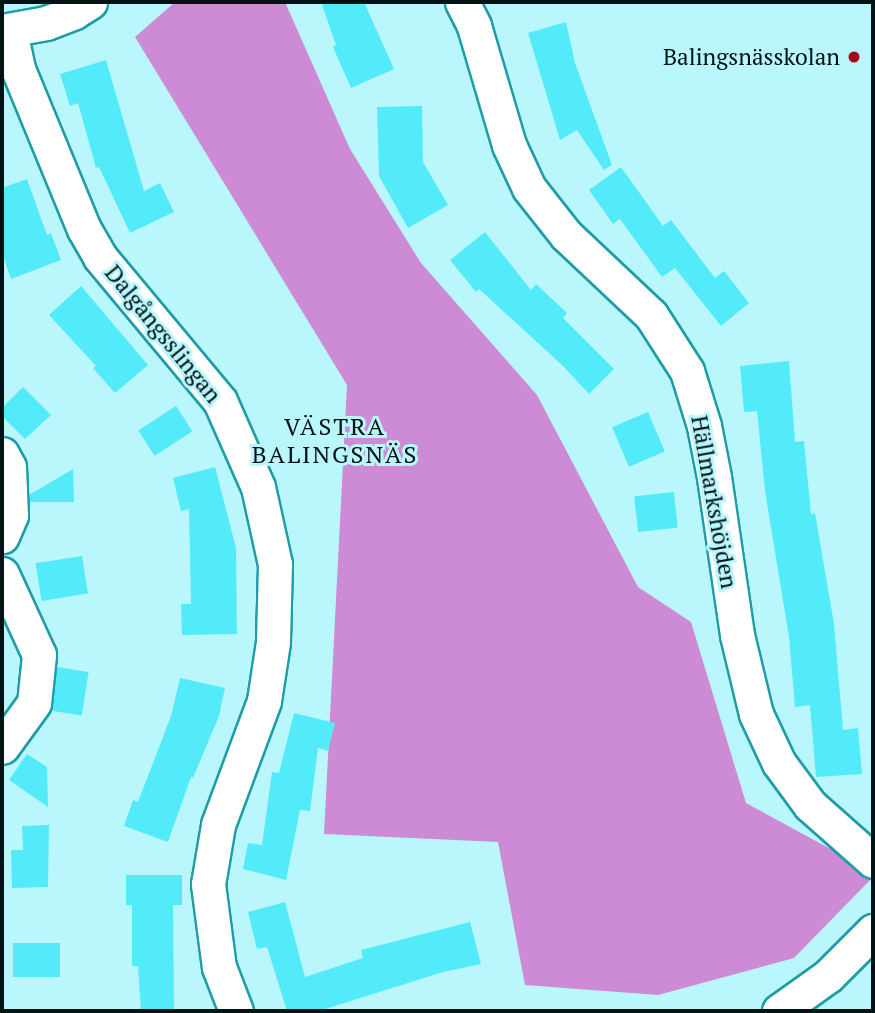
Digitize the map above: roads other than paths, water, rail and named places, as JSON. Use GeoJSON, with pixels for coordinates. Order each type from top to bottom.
{"type":"FeatureCollection","features":[{"type":"Feature","properties":{"kind":"street","name":"Dalgångsslingan"},"geometry":{"type":"LineString","coordinates":[[90,2],[74,12],[46,23],[6,31],[83,229],[100,257],[220,401],[258,487],[275,564],[273,642],[264,702],[218,825],[208,884],[219,967],[236,1011]]}},
{"type":"Feature","properties":{"kind":"street","name":"Hällmarkshöjden"},"geometry":{"type":"LineString","coordinates":[[461,2],[474,26],[509,145],[529,188],[566,234],[651,315],[687,371],[704,426],[737,635],[756,714],[779,763],[810,805],[873,861]]}},
{"type":"Feature","properties":{"kind":"street"},"geometry":{"type":"LineString","coordinates":[[2,454],[9,467],[11,515],[2,536]]}},
{"type":"Feature","properties":{"kind":"street"},"geometry":{"type":"LineString","coordinates":[[2,574],[39,655],[34,703],[2,747]]}},
{"type":"Feature","properties":{"kind":"street"},"geometry":{"type":"LineString","coordinates":[[779,1011],[828,976],[873,931]]}},
{"type":"Feature","properties":{"kind":"place","name":"Balingsnässkolan"},"geometry":{"type":"Point","coordinates":[854,57]}},
{"type":"Feature","properties":{"kind":"district","name":"VÄSTRA BALINGSNÄS"},"geometry":{"type":"Point","coordinates":[335,441]}}]}
